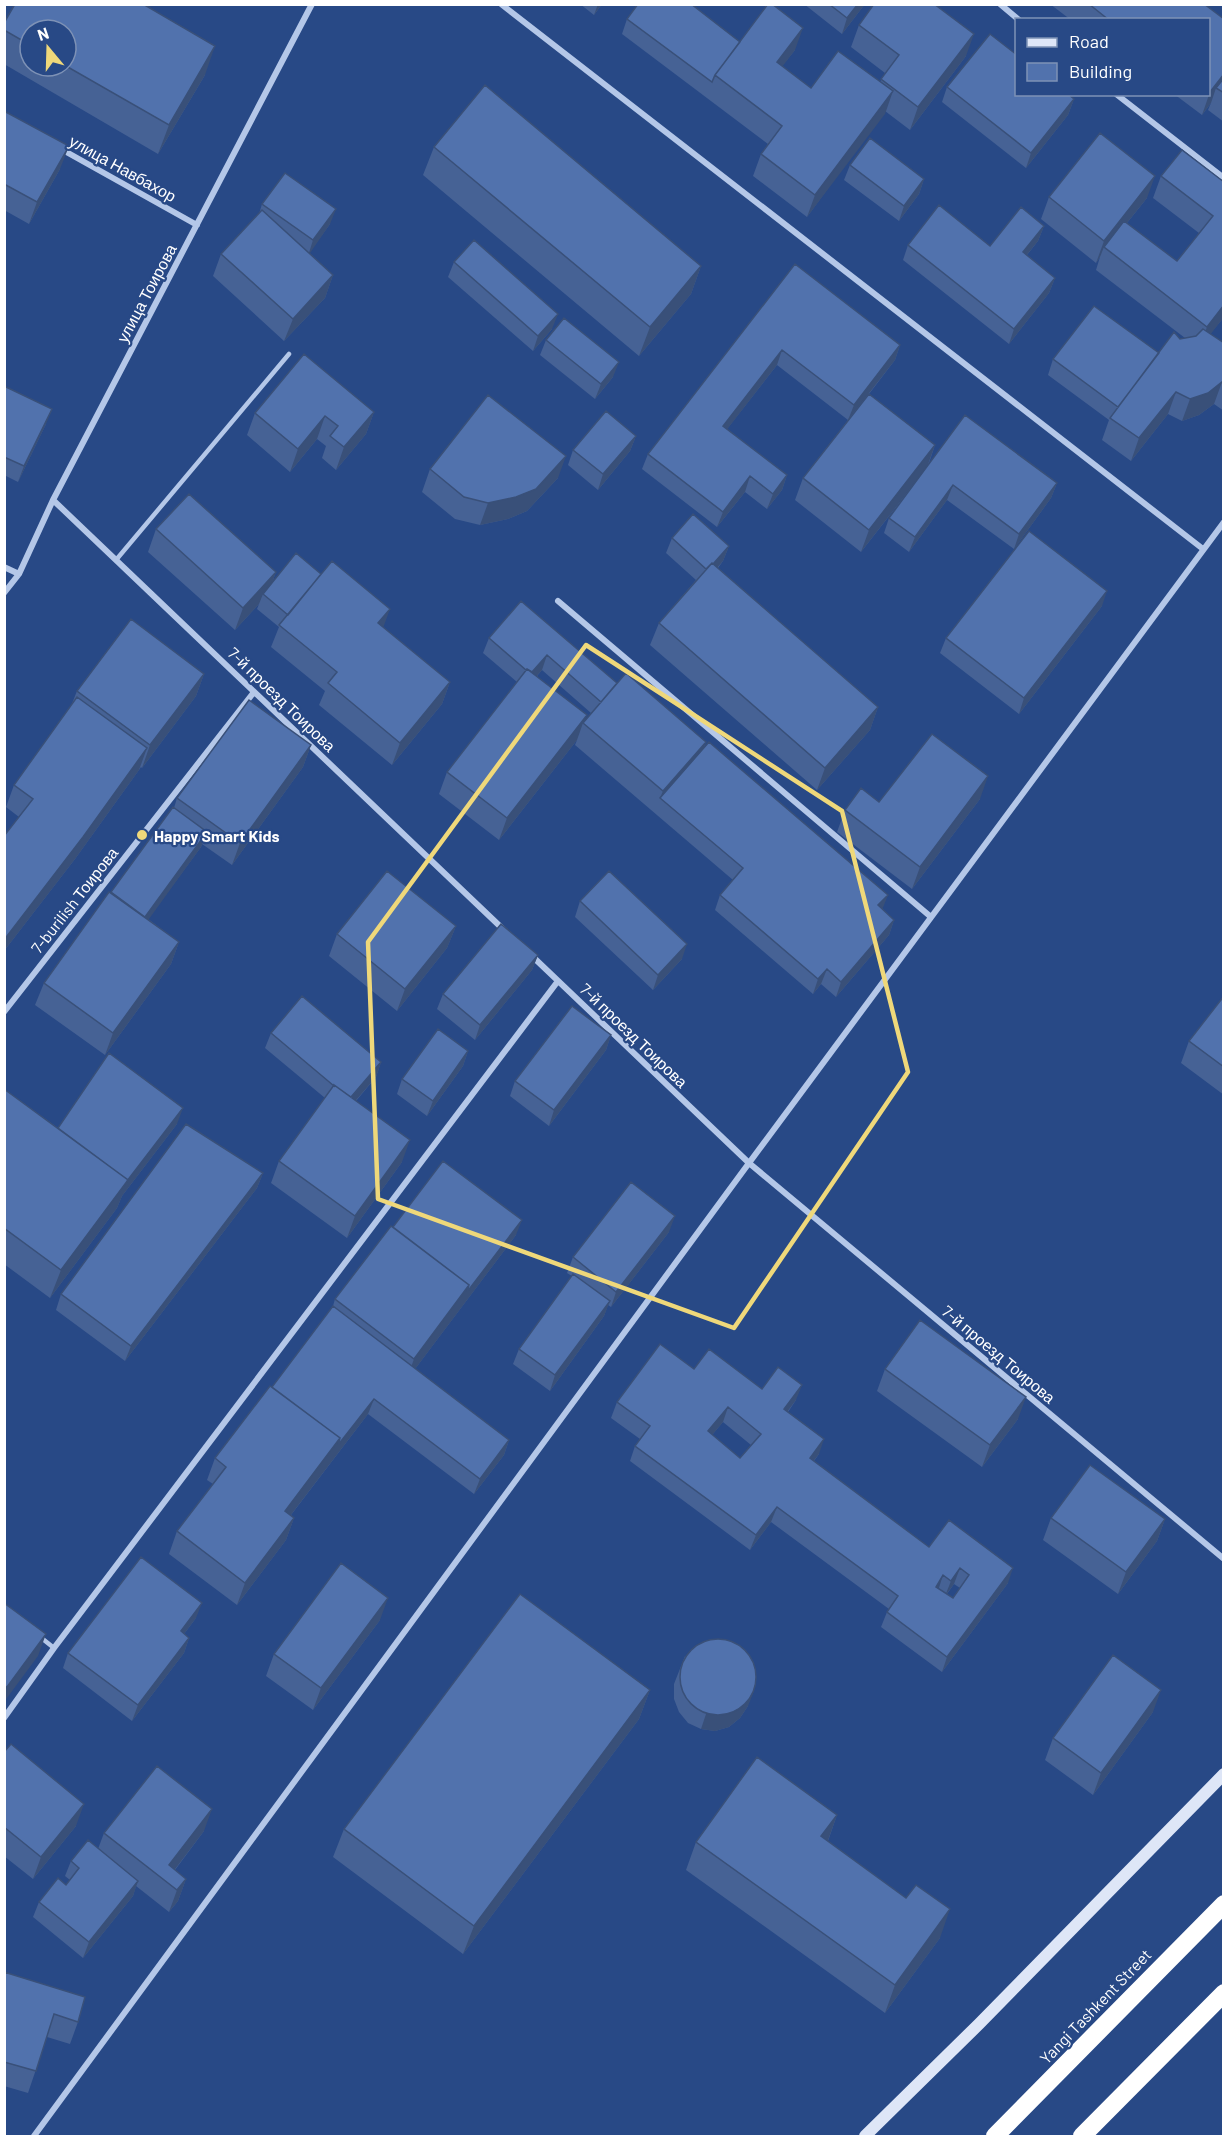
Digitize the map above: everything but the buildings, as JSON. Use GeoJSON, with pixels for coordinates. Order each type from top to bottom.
{"type":"FeatureCollection","features":[{"type":"Feature","properties":{"kind":"highway","name":"Yangi Tashkent Street"},"geometry":{"type":"LineString","coordinates":[[995,2136],[1224,1904]]}},
{"type":"Feature","properties":{"kind":"highway"},"geometry":{"type":"LineString","coordinates":[[1082,2136],[1224,1993]]}},
{"type":"Feature","properties":{"kind":"main road"},"geometry":{"type":"LineString","coordinates":[[865,2136],[979,2024],[1224,1774]]}},
{"type":"Feature","properties":{"kind":"street","name":"улица Тоирова"},"geometry":{"type":"LineString","coordinates":[[4,593],[20,573],[53,500],[312,4]]}},
{"type":"Feature","properties":{"kind":"street"},"geometry":{"type":"LineString","coordinates":[[501,4],[1203,549]]}},
{"type":"Feature","properties":{"kind":"street"},"geometry":{"type":"LineString","coordinates":[[1000,4],[1018,18]]}},
{"type":"Feature","properties":{"kind":"street"},"geometry":{"type":"LineString","coordinates":[[1119,96],[1224,178]]}},
{"type":"Feature","properties":{"kind":"street","name":"улица Навбахор"},"geometry":{"type":"LineString","coordinates":[[55,146],[197,225]]}},
{"type":"Feature","properties":{"kind":"street","name":"7-й проезд Тоирова"},"geometry":{"type":"LineString","coordinates":[[53,500],[508,933]]}},
{"type":"Feature","properties":{"kind":"street"},"geometry":{"type":"LineString","coordinates":[[34,2136],[749,1163],[1224,522]]}},
{"type":"Feature","properties":{"kind":"street"},"geometry":{"type":"LineString","coordinates":[[4,567],[20,573]]}},
{"type":"Feature","properties":{"kind":"street"},"geometry":{"type":"LineString","coordinates":[[558,600],[931,917]]}},
{"type":"Feature","properties":{"kind":"street","name":"7-burilish Тоирова"},"geometry":{"type":"LineString","coordinates":[[4,1012],[254,692]]}},
{"type":"Feature","properties":{"kind":"street","name":"7-й проезд Тоирова"},"geometry":{"type":"LineString","coordinates":[[525,949],[749,1163],[1224,1559]]}},
{"type":"Feature","properties":{"kind":"street"},"geometry":{"type":"LineString","coordinates":[[4,1718],[54,1647],[558,981]]}},
{"type":"Feature","properties":{"kind":"lane"},"geometry":{"type":"LineString","coordinates":[[116,560],[289,354]]}},
{"type":"Feature","properties":{"kind":"lane"},"geometry":{"type":"LineString","coordinates":[[37,1635],[54,1647]]}},
{"type":"Feature","properties":{"kind":"highlighted area"},"geometry":{"type":"Polygon","coordinates":[[[586,645],[842,811],[908,1072],[734,1328],[378,1199],[368,942],[586,645]]]}},
{"type":"Feature","properties":{"kind":"place","name":"Happy Smart Kids"},"geometry":{"type":"Point","coordinates":[142,835]}}]}
